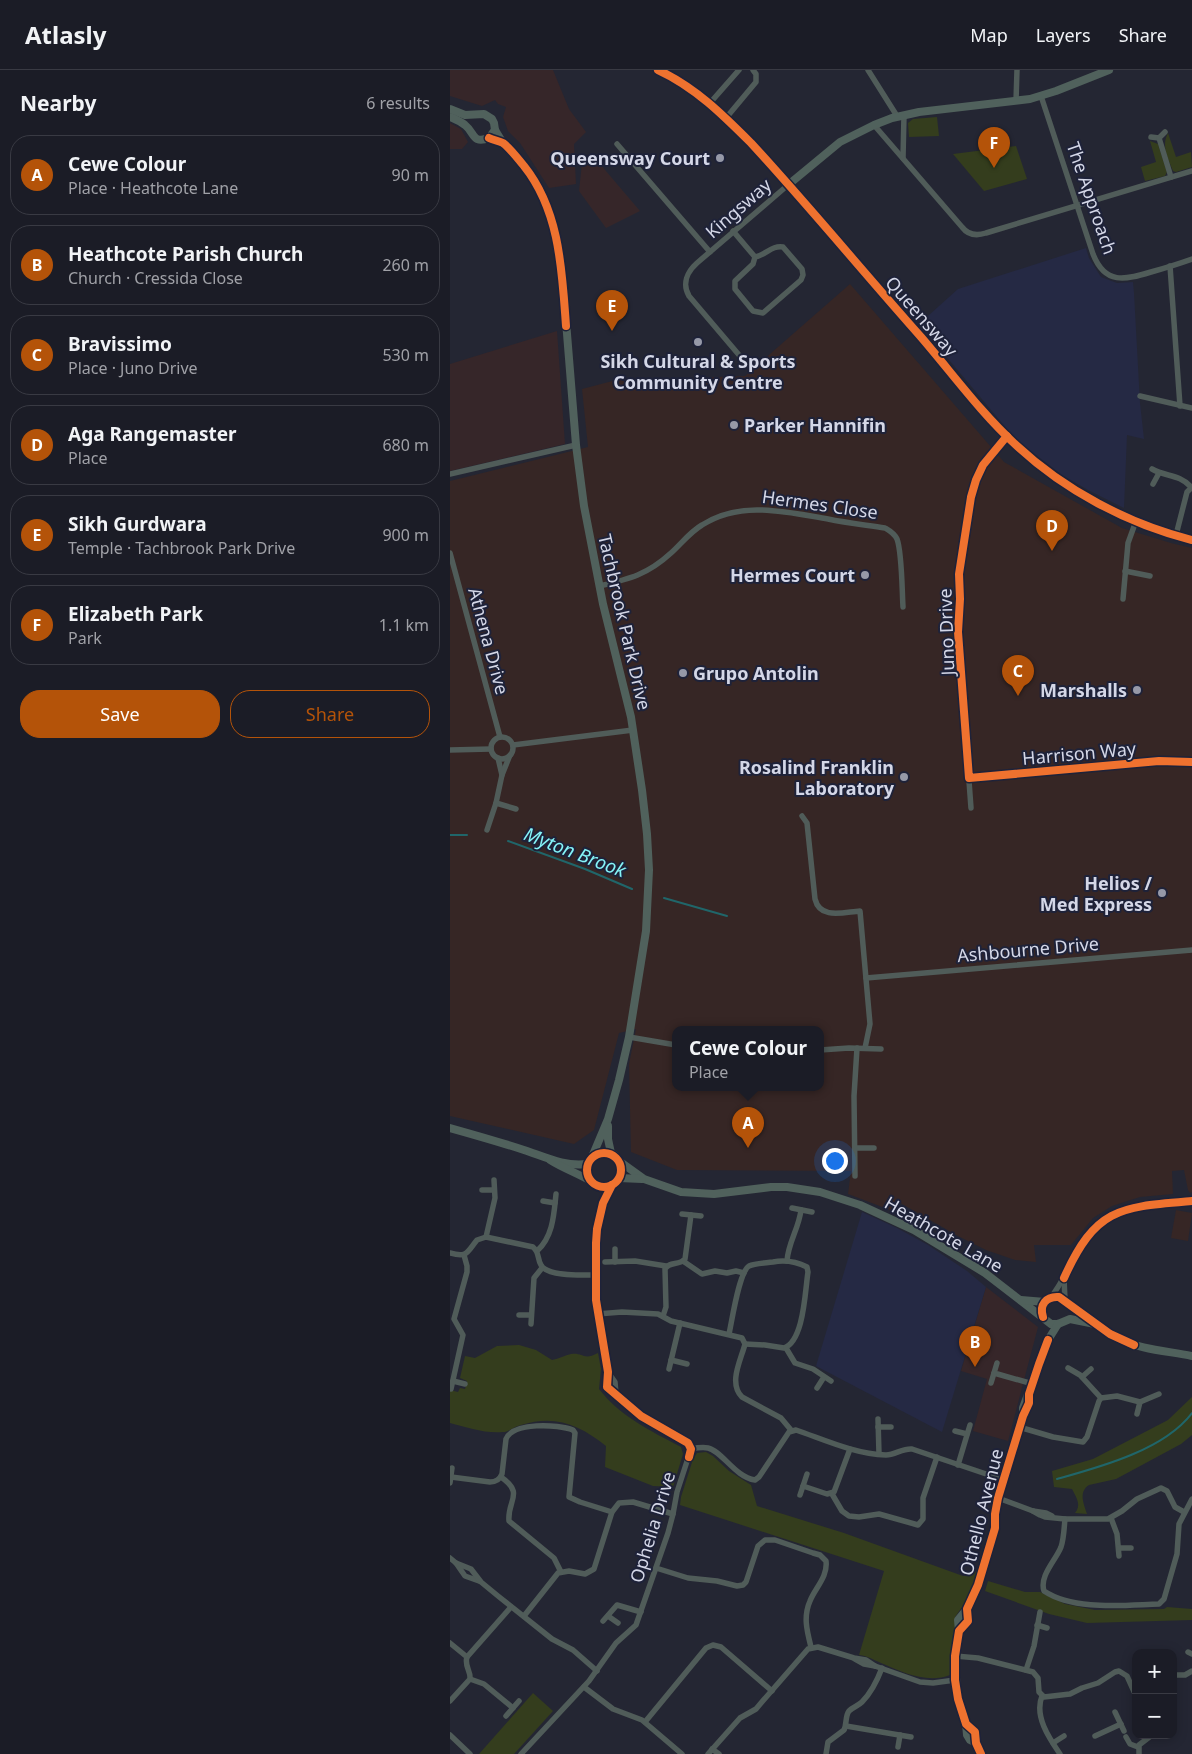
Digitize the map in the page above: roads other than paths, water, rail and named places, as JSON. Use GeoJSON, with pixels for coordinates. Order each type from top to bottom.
{"type":"FeatureCollection","features":[{"type":"Feature","properties":{"kind":"street","name":"Queensway"},"geometry":{"type":"LineString","coordinates":[[658,70],[681,82],[710,103],[726,118],[788,184],[1008,436],[1040,466],[1088,497],[1136,521],[1192,540]]}},
{"type":"Feature","properties":{"kind":"street"},"geometry":{"type":"LineString","coordinates":[[710,103],[739,70]]}},
{"type":"Feature","properties":{"kind":"street"},"geometry":{"type":"LineString","coordinates":[[726,118],[756,82],[756,74],[752,70]]}},
{"type":"Feature","properties":{"kind":"street"},"geometry":{"type":"LineString","coordinates":[[868,70],[901,115],[902,158]]}},
{"type":"Feature","properties":{"kind":"street"},"geometry":{"type":"LineString","coordinates":[[1016,101],[1017,70]]}},
{"type":"Feature","properties":{"kind":"street","name":"Kingsway"},"geometry":{"type":"LineString","coordinates":[[745,362],[692,301],[687,292],[686,284],[689,271],[788,184],[840,142],[874,125],[901,115],[1016,101],[1041,96],[1109,70]]}},
{"type":"Feature","properties":{"kind":"street","name":"The Approach"},"geometry":{"type":"LineString","coordinates":[[1041,96],[1095,260],[1104,272],[1125,279],[1192,259]]}},
{"type":"Feature","properties":{"kind":"street","name":"Tachbrook Park Drive"},"geometry":{"type":"LineString","coordinates":[[450,109],[465,115],[476,116],[482,114],[490,117],[503,143],[527,170],[538,187],[548,207],[554,227],[562,272],[576,445],[584,500],[599,586],[633,730],[647,834],[650,883],[646,931],[628,1037],[608,1119],[589,1161]]}},
{"type":"Feature","properties":{"kind":"street"},"geometry":{"type":"LineString","coordinates":[[469,129],[471,120],[476,116]]}},
{"type":"Feature","properties":{"kind":"street","name":"Tachbrook Park Drive"},"geometry":{"type":"LineString","coordinates":[[450,117],[469,129],[477,139],[489,138],[503,143]]}},
{"type":"Feature","properties":{"kind":"street"},"geometry":{"type":"LineString","coordinates":[[874,125],[962,228],[970,234],[982,235],[1192,171]]}},
{"type":"Feature","properties":{"kind":"street"},"geometry":{"type":"LineString","coordinates":[[489,138],[495,130]]}},
{"type":"Feature","properties":{"kind":"street"},"geometry":{"type":"LineString","coordinates":[[1159,138],[1165,132]]}},
{"type":"Feature","properties":{"kind":"street"},"geometry":{"type":"LineString","coordinates":[[1151,137],[1159,138]]}},
{"type":"Feature","properties":{"kind":"street"},"geometry":{"type":"LineString","coordinates":[[1159,138],[1171,178]]}},
{"type":"Feature","properties":{"kind":"street"},"geometry":{"type":"LineString","coordinates":[[617,144],[710,252]]}},
{"type":"Feature","properties":{"kind":"street"},"geometry":{"type":"LineString","coordinates":[[733,232],[755,258]]}},
{"type":"Feature","properties":{"kind":"street"},"geometry":{"type":"LineString","coordinates":[[780,246],[783,247],[803,272],[801,280],[763,313],[753,311],[734,286],[735,281],[753,264],[755,258],[764,255],[774,247],[780,246]]}},
{"type":"Feature","properties":{"kind":"street"},"geometry":{"type":"LineString","coordinates":[[1170,266],[1180,406]]}},
{"type":"Feature","properties":{"kind":"street"},"geometry":{"type":"LineString","coordinates":[[1140,396],[1192,408]]}},
{"type":"Feature","properties":{"kind":"street","name":"Juno Drive"},"geometry":{"type":"LineString","coordinates":[[972,808],[958,632],[959,574],[971,497],[976,480],[983,465],[1008,436]]}},
{"type":"Feature","properties":{"kind":"street"},"geometry":{"type":"LineString","coordinates":[[450,474],[576,445]]}},
{"type":"Feature","properties":{"kind":"street"},"geometry":{"type":"LineString","coordinates":[[1152,469],[1159,473],[1179,477],[1192,487],[1187,492],[1176,536]]}},
{"type":"Feature","properties":{"kind":"street"},"geometry":{"type":"LineString","coordinates":[[1153,484],[1159,473]]}},
{"type":"Feature","properties":{"kind":"street","name":"Hermes Close"},"geometry":{"type":"LineString","coordinates":[[599,586],[630,580],[644,573],[660,563],[702,525],[713,519],[733,512],[772,510],[885,528],[891,532],[896,536],[898,547],[903,607]]}},
{"type":"Feature","properties":{"kind":"street"},"geometry":{"type":"LineString","coordinates":[[1123,599],[1129,539],[1136,521]]}},
{"type":"Feature","properties":{"kind":"street","name":"Athena Drive"},"geometry":{"type":"LineString","coordinates":[[450,553],[500,737]]}},
{"type":"Feature","properties":{"kind":"street"},"geometry":{"type":"LineString","coordinates":[[1125,571],[1150,576]]}},
{"type":"Feature","properties":{"kind":"street"},"geometry":{"type":"LineString","coordinates":[[512,745],[633,730]]}},
{"type":"Feature","properties":{"kind":"street"},"geometry":{"type":"LineString","coordinates":[[487,830],[496,803],[502,775],[512,752],[512,745],[509,739],[500,737],[494,740],[491,749],[498,758],[502,775]]}},
{"type":"Feature","properties":{"kind":"street"},"geometry":{"type":"LineString","coordinates":[[450,750],[491,749]]}},
{"type":"Feature","properties":{"kind":"street"},"geometry":{"type":"LineString","coordinates":[[498,758],[505,758],[510,755]]}},
{"type":"Feature","properties":{"kind":"street","name":"Harrison Way"},"geometry":{"type":"LineString","coordinates":[[969,778],[1159,761],[1192,762]]}},
{"type":"Feature","properties":{"kind":"street"},"geometry":{"type":"LineString","coordinates":[[496,803],[516,809]]}},
{"type":"Feature","properties":{"kind":"street"},"geometry":{"type":"LineString","coordinates":[[802,816],[807,823],[814,898],[818,907],[828,913],[860,911],[870,1024],[865,1048]]}},
{"type":"Feature","properties":{"kind":"street","name":"Ashbourne Drive"},"geometry":{"type":"LineString","coordinates":[[866,978],[1192,950]]}},
{"type":"Feature","properties":{"kind":"street"},"geometry":{"type":"LineString","coordinates":[[628,1037],[672,1045]]}},
{"type":"Feature","properties":{"kind":"street"},"geometry":{"type":"LineString","coordinates":[[855,1176],[854,1096],[857,1048]]}},
{"type":"Feature","properties":{"kind":"street"},"geometry":{"type":"LineString","coordinates":[[824,1050],[881,1049]]}},
{"type":"Feature","properties":{"kind":"street","name":"Tachbrook Park Drive"},"geometry":{"type":"LineString","coordinates":[[608,1119],[608,1139],[611,1153]]}},
{"type":"Feature","properties":{"kind":"street"},"geometry":{"type":"LineString","coordinates":[[450,1128],[525,1150],[550,1160],[578,1166],[589,1161],[599,1153],[611,1153],[619,1161],[621,1171],[619,1178],[612,1185],[603,1203],[596,1236],[595,1275],[597,1314],[608,1372],[615,1382],[616,1394],[641,1416],[685,1440],[691,1449],[706,1447],[713,1450],[728,1464],[750,1479],[755,1480],[759,1477],[786,1435],[792,1430]]}},
{"type":"Feature","properties":{"kind":"street"},"geometry":{"type":"LineString","coordinates":[[855,1148],[874,1148]]}},
{"type":"Feature","properties":{"kind":"street"},"geometry":{"type":"LineString","coordinates":[[550,1160],[560,1167],[600,1186],[612,1185]]}},
{"type":"Feature","properties":{"kind":"street"},"geometry":{"type":"LineString","coordinates":[[589,1161],[587,1171],[590,1180]]}},
{"type":"Feature","properties":{"kind":"street","name":"Heathcote Lane"},"geometry":{"type":"LineString","coordinates":[[619,1161],[644,1179],[671,1189],[691,1193],[714,1194],[778,1187],[808,1190],[847,1200],[876,1211],[914,1230],[989,1276],[1045,1320],[1062,1322],[1076,1320],[1095,1324]]}},
{"type":"Feature","properties":{"kind":"street","name":"Heathcote Lane"},"geometry":{"type":"LineString","coordinates":[[619,1178],[644,1179]]}},
{"type":"Feature","properties":{"kind":"street"},"geometry":{"type":"LineString","coordinates":[[486,1237],[494,1198],[494,1180]]}},
{"type":"Feature","properties":{"kind":"street"},"geometry":{"type":"LineString","coordinates":[[600,1186],[603,1203]]}},
{"type":"Feature","properties":{"kind":"street"},"geometry":{"type":"LineString","coordinates":[[482,1190],[494,1190]]}},
{"type":"Feature","properties":{"kind":"street"},"geometry":{"type":"LineString","coordinates":[[537,1251],[544,1244],[548,1236],[556,1194]]}},
{"type":"Feature","properties":{"kind":"street"},"geometry":{"type":"LineString","coordinates":[[1045,1320],[1042,1308],[1064,1278],[1076,1252],[1096,1226],[1111,1216],[1134,1207],[1192,1201]]}},
{"type":"Feature","properties":{"kind":"street"},"geometry":{"type":"LineString","coordinates":[[543,1202],[555,1203]]}},
{"type":"Feature","properties":{"kind":"street"},"geometry":{"type":"LineString","coordinates":[[792,1208],[812,1212]]}},
{"type":"Feature","properties":{"kind":"street"},"geometry":{"type":"LineString","coordinates":[[787,1261],[789,1245],[802,1210]]}},
{"type":"Feature","properties":{"kind":"street"},"geometry":{"type":"LineString","coordinates":[[682,1214],[701,1216]]}},
{"type":"Feature","properties":{"kind":"street"},"geometry":{"type":"LineString","coordinates":[[605,1262],[635,1261],[666,1266],[683,1261],[686,1256],[691,1215]]}},
{"type":"Feature","properties":{"kind":"street"},"geometry":{"type":"LineString","coordinates":[[450,1253],[464,1255],[468,1253],[477,1240],[486,1237],[533,1247],[537,1251],[542,1268],[548,1272],[595,1275]]}},
{"type":"Feature","properties":{"kind":"street"},"geometry":{"type":"LineString","coordinates":[[615,1249],[615,1262]]}},
{"type":"Feature","properties":{"kind":"street"},"geometry":{"type":"LineString","coordinates":[[451,1389],[463,1335],[454,1323],[454,1319],[467,1272],[464,1255]]}},
{"type":"Feature","properties":{"kind":"street"},"geometry":{"type":"LineString","coordinates":[[683,1261],[702,1274],[715,1271],[727,1273],[736,1270],[744,1273]]}},
{"type":"Feature","properties":{"kind":"street"},"geometry":{"type":"LineString","coordinates":[[729,1334],[744,1273],[747,1268],[752,1265],[787,1261],[807,1267],[804,1306],[795,1338],[791,1344],[786,1348],[745,1344]]}},
{"type":"Feature","properties":{"kind":"street"},"geometry":{"type":"LineString","coordinates":[[663,1316],[666,1307],[666,1266]]}},
{"type":"Feature","properties":{"kind":"street"},"geometry":{"type":"LineString","coordinates":[[531,1324],[534,1278],[542,1268]]}},
{"type":"Feature","properties":{"kind":"street"},"geometry":{"type":"LineString","coordinates":[[1062,1322],[1069,1314],[1064,1278]]}},
{"type":"Feature","properties":{"kind":"street","name":"Heathcote Lane"},"geometry":{"type":"LineString","coordinates":[[1021,1300],[1059,1298],[1117,1338],[1134,1345],[1192,1356]]}},
{"type":"Feature","properties":{"kind":"street"},"geometry":{"type":"LineString","coordinates":[[597,1314],[622,1312],[656,1314],[671,1321],[742,1338],[745,1344],[738,1367],[736,1384],[738,1392],[742,1397],[781,1418],[792,1430],[850,1449],[879,1454],[892,1454],[910,1448],[1004,1480]]}},
{"type":"Feature","properties":{"kind":"street"},"geometry":{"type":"LineString","coordinates":[[519,1316],[531,1316]]}},
{"type":"Feature","properties":{"kind":"street","name":"Othello Avenue"},"geometry":{"type":"LineString","coordinates":[[1045,1320],[1048,1340]]}},
{"type":"Feature","properties":{"kind":"street","name":"Othello Avenue"},"geometry":{"type":"LineString","coordinates":[[982,1754],[976,1743],[968,1738],[966,1724],[958,1699],[955,1680],[955,1656],[959,1618],[967,1609],[978,1585],[995,1528],[998,1498],[1048,1340],[1062,1322]]}},
{"type":"Feature","properties":{"kind":"street"},"geometry":{"type":"LineString","coordinates":[[670,1369],[680,1323]]}},
{"type":"Feature","properties":{"kind":"street"},"geometry":{"type":"LineString","coordinates":[[786,1348],[795,1363],[808,1367],[831,1381]]}},
{"type":"Feature","properties":{"kind":"street"},"geometry":{"type":"LineString","coordinates":[[672,1360],[687,1364]]}},
{"type":"Feature","properties":{"kind":"street"},"geometry":{"type":"LineString","coordinates":[[991,1383],[997,1364]]}},
{"type":"Feature","properties":{"kind":"street"},"geometry":{"type":"LineString","coordinates":[[1068,1368],[1074,1370],[1082,1377],[1101,1398]]}},
{"type":"Feature","properties":{"kind":"street"},"geometry":{"type":"LineString","coordinates":[[1082,1377],[1091,1368]]}},
{"type":"Feature","properties":{"kind":"street"},"geometry":{"type":"LineString","coordinates":[[994,1373],[1033,1384]]}},
{"type":"Feature","properties":{"kind":"street"},"geometry":{"type":"LineString","coordinates":[[817,1388],[824,1377]]}},
{"type":"Feature","properties":{"kind":"street"},"geometry":{"type":"LineString","coordinates":[[453,1381],[464,1384]]}},
{"type":"Feature","properties":{"kind":"street"},"geometry":{"type":"LineString","coordinates":[[1101,1398],[1117,1396],[1140,1402],[1159,1394]]}},
{"type":"Feature","properties":{"kind":"street"},"geometry":{"type":"LineString","coordinates":[[1019,1427],[1053,1437],[1083,1442],[1087,1437],[1101,1398]]}},
{"type":"Feature","properties":{"kind":"street"},"geometry":{"type":"LineString","coordinates":[[1138,1414],[1140,1402]]}},
{"type":"Feature","properties":{"kind":"street"},"geometry":{"type":"LineString","coordinates":[[878,1419],[879,1454]]}},
{"type":"Feature","properties":{"kind":"street"},"geometry":{"type":"LineString","coordinates":[[958,1465],[970,1425]]}},
{"type":"Feature","properties":{"kind":"street"},"geometry":{"type":"LineString","coordinates":[[501,1477],[508,1435],[528,1427],[562,1426],[573,1430],[575,1433],[569,1497],[612,1512]]}},
{"type":"Feature","properties":{"kind":"street"},"geometry":{"type":"LineString","coordinates":[[878,1427],[892,1427]]}},
{"type":"Feature","properties":{"kind":"street"},"geometry":{"type":"LineString","coordinates":[[954,1431],[967,1434]]}},
{"type":"Feature","properties":{"kind":"street","name":"Ophelia Drive"},"geometry":{"type":"LineString","coordinates":[[521,1754],[584,1687],[616,1643],[634,1627],[656,1568],[691,1449]]}},
{"type":"Feature","properties":{"kind":"street"},"geometry":{"type":"LineString","coordinates":[[803,1486],[826,1494],[832,1494],[836,1490],[850,1449]]}},
{"type":"Feature","properties":{"kind":"street"},"geometry":{"type":"LineString","coordinates":[[832,1494],[842,1511],[849,1516],[858,1517],[883,1514],[918,1525],[923,1519],[923,1498],[937,1457]]}},
{"type":"Feature","properties":{"kind":"street"},"geometry":{"type":"LineString","coordinates":[[452,1468],[450,1480],[492,1482],[501,1477]]}},
{"type":"Feature","properties":{"kind":"street"},"geometry":{"type":"LineString","coordinates":[[800,1495],[807,1474]]}},
{"type":"Feature","properties":{"kind":"street"},"geometry":{"type":"LineString","coordinates":[[501,1477],[509,1483],[513,1490],[509,1521],[554,1558],[561,1572]]}},
{"type":"Feature","properties":{"kind":"street"},"geometry":{"type":"LineString","coordinates":[[998,1498],[1033,1510],[1046,1512],[1053,1517],[1105,1520],[1122,1512],[1137,1499],[1161,1488],[1168,1491],[1176,1507],[1184,1512]]}},
{"type":"Feature","properties":{"kind":"street"},"geometry":{"type":"LineString","coordinates":[[1065,1519],[1062,1544],[1047,1573],[1043,1584],[1044,1591],[1080,1603],[1104,1605],[1159,1604],[1164,1599],[1175,1559],[1177,1529],[1192,1499]]}},
{"type":"Feature","properties":{"kind":"street"},"geometry":{"type":"LineString","coordinates":[[524,1616],[555,1575],[569,1571],[585,1574],[592,1570],[596,1564],[612,1512],[619,1503],[630,1501],[673,1514]]}},
{"type":"Feature","properties":{"kind":"street"},"geometry":{"type":"LineString","coordinates":[[1111,1518],[1117,1534],[1119,1556]]}},
{"type":"Feature","properties":{"kind":"street"},"geometry":{"type":"LineString","coordinates":[[656,1568],[688,1578],[717,1581],[737,1586],[743,1585],[746,1582],[758,1546],[765,1540],[775,1540],[820,1555],[826,1561],[826,1568],[821,1582],[810,1600],[806,1618],[806,1629],[811,1648]]}},
{"type":"Feature","properties":{"kind":"street"},"geometry":{"type":"LineString","coordinates":[[1119,1548],[1131,1548]]}},
{"type":"Feature","properties":{"kind":"street"},"geometry":{"type":"LineString","coordinates":[[450,1558],[465,1576],[481,1582]]}},
{"type":"Feature","properties":{"kind":"street"},"geometry":{"type":"LineString","coordinates":[[456,1563],[471,1569],[481,1582],[511,1607],[552,1639],[573,1650],[597,1671]]}},
{"type":"Feature","properties":{"kind":"street"},"geometry":{"type":"LineString","coordinates":[[603,1621],[617,1605],[641,1612]]}},
{"type":"Feature","properties":{"kind":"street"},"geometry":{"type":"LineString","coordinates":[[450,1702],[470,1679],[471,1675],[466,1665],[467,1657],[490,1634],[511,1607]]}},
{"type":"Feature","properties":{"kind":"street"},"geometry":{"type":"LineString","coordinates":[[1026,1670],[1034,1646],[1040,1612]]}},
{"type":"Feature","properties":{"kind":"street"},"geometry":{"type":"LineString","coordinates":[[608,1616],[618,1623]]}},
{"type":"Feature","properties":{"kind":"street"},"geometry":{"type":"LineString","coordinates":[[1037,1625],[1047,1628]]}},
{"type":"Feature","properties":{"kind":"street"},"geometry":{"type":"LineString","coordinates":[[450,1643],[467,1657]]}},
{"type":"Feature","properties":{"kind":"street"},"geometry":{"type":"LineString","coordinates":[[645,1722],[679,1679],[706,1648],[711,1646],[721,1647],[772,1691]]}},
{"type":"Feature","properties":{"kind":"street"},"geometry":{"type":"LineString","coordinates":[[708,1754],[740,1718],[756,1709],[805,1651],[811,1648],[818,1647],[866,1660],[879,1667],[924,1683],[955,1680]]}},
{"type":"Feature","properties":{"kind":"street"},"geometry":{"type":"LineString","coordinates":[[955,1656],[978,1658],[1034,1672],[1037,1676],[1038,1689],[1042,1696],[1040,1714],[1060,1754]]}},
{"type":"Feature","properties":{"kind":"street"},"geometry":{"type":"LineString","coordinates":[[826,1754],[828,1742],[843,1731],[846,1726],[848,1713],[861,1703],[874,1688],[879,1667]]}},
{"type":"Feature","properties":{"kind":"street"},"geometry":{"type":"LineString","coordinates":[[1042,1696],[1052,1697],[1070,1694],[1098,1682],[1117,1671],[1125,1674],[1132,1684]]}},
{"type":"Feature","properties":{"kind":"street"},"geometry":{"type":"LineString","coordinates":[[1177,1675],[1185,1676],[1192,1671]]}},
{"type":"Feature","properties":{"kind":"street"},"geometry":{"type":"LineString","coordinates":[[470,1679],[484,1684],[512,1708]]}},
{"type":"Feature","properties":{"kind":"street"},"geometry":{"type":"LineString","coordinates":[[584,1687],[613,1709],[636,1716],[645,1722],[682,1754]]}},
{"type":"Feature","properties":{"kind":"street"},"geometry":{"type":"LineString","coordinates":[[506,1716],[519,1701]]}},
{"type":"Feature","properties":{"kind":"street"},"geometry":{"type":"LineString","coordinates":[[1115,1712],[1130,1744],[1138,1747]]}},
{"type":"Feature","properties":{"kind":"street"},"geometry":{"type":"LineString","coordinates":[[1095,1736],[1121,1724]]}},
{"type":"Feature","properties":{"kind":"street"},"geometry":{"type":"LineString","coordinates":[[846,1726],[911,1737]]}},
{"type":"Feature","properties":{"kind":"street"},"geometry":{"type":"LineString","coordinates":[[450,1735],[470,1754]]}},
{"type":"Feature","properties":{"kind":"street"},"geometry":{"type":"LineString","coordinates":[[898,1748],[900,1735]]}},
{"type":"Feature","properties":{"kind":"street"},"geometry":{"type":"LineString","coordinates":[[1053,1743],[1064,1736]]}},
{"type":"Feature","properties":{"kind":"street"},"geometry":{"type":"LineString","coordinates":[[1138,1747],[1147,1739]]}},
{"type":"Feature","properties":{"kind":"street"},"geometry":{"type":"LineString","coordinates":[[1138,1747],[1139,1754]]}},
{"type":"Feature","properties":{"kind":"street"},"geometry":{"type":"LineString","coordinates":[[712,1749],[719,1754]]}},
{"type":"Feature","properties":{"kind":"waterway","name":"Myton Brook"},"geometry":{"type":"LineString","coordinates":[[450,835],[467,835]]}},
{"type":"Feature","properties":{"kind":"waterway","name":"Myton Brook"},"geometry":{"type":"LineString","coordinates":[[508,841],[585,869],[632,889]]}},
{"type":"Feature","properties":{"kind":"waterway","name":"Myton Brook"},"geometry":{"type":"LineString","coordinates":[[664,898],[727,916]]}},
{"type":"Feature","properties":{"kind":"waterway","name":"Myton Brook"},"geometry":{"type":"LineString","coordinates":[[1057,1479],[1111,1463],[1148,1447],[1180,1426],[1192,1413]]}},
{"type":"Feature","properties":{"kind":"place","name":"Queensway Court"},"geometry":{"type":"Point","coordinates":[720,158]}},
{"type":"Feature","properties":{"kind":"place","name":"Elizabeth Park"},"geometry":{"type":"Point","coordinates":[994,168]}},
{"type":"Feature","properties":{"kind":"place","name":"Sikh Gurdwara"},"geometry":{"type":"Point","coordinates":[612,331]}},
{"type":"Feature","properties":{"kind":"place","name":"Sikh Cultural & Sports Community Centre"},"geometry":{"type":"Point","coordinates":[698,342]}},
{"type":"Feature","properties":{"kind":"place","name":"Parker Hannifin"},"geometry":{"type":"Point","coordinates":[734,425]}},
{"type":"Feature","properties":{"kind":"place","name":"Aga Rangemaster"},"geometry":{"type":"Point","coordinates":[1052,551]}},
{"type":"Feature","properties":{"kind":"place","name":"Hermes Court"},"geometry":{"type":"Point","coordinates":[865,575]}},
{"type":"Feature","properties":{"kind":"place","name":"Grupo Antolin"},"geometry":{"type":"Point","coordinates":[683,673]}},
{"type":"Feature","properties":{"kind":"place","name":"Marshalls"},"geometry":{"type":"Point","coordinates":[1137,690]}},
{"type":"Feature","properties":{"kind":"place","name":"Bravissimo"},"geometry":{"type":"Point","coordinates":[1018,696]}},
{"type":"Feature","properties":{"kind":"place","name":"Rosalind Franklin Laboratory"},"geometry":{"type":"Point","coordinates":[904,777]}},
{"type":"Feature","properties":{"kind":"place","name":"Helios / Med Express"},"geometry":{"type":"Point","coordinates":[1162,893]}},
{"type":"Feature","properties":{"kind":"place","name":"Cewe Colour"},"geometry":{"type":"Point","coordinates":[748,1148]}},
{"type":"Feature","properties":{"kind":"place","name":"Heathcote Parish Church"},"geometry":{"type":"Point","coordinates":[975,1367]}}]}
